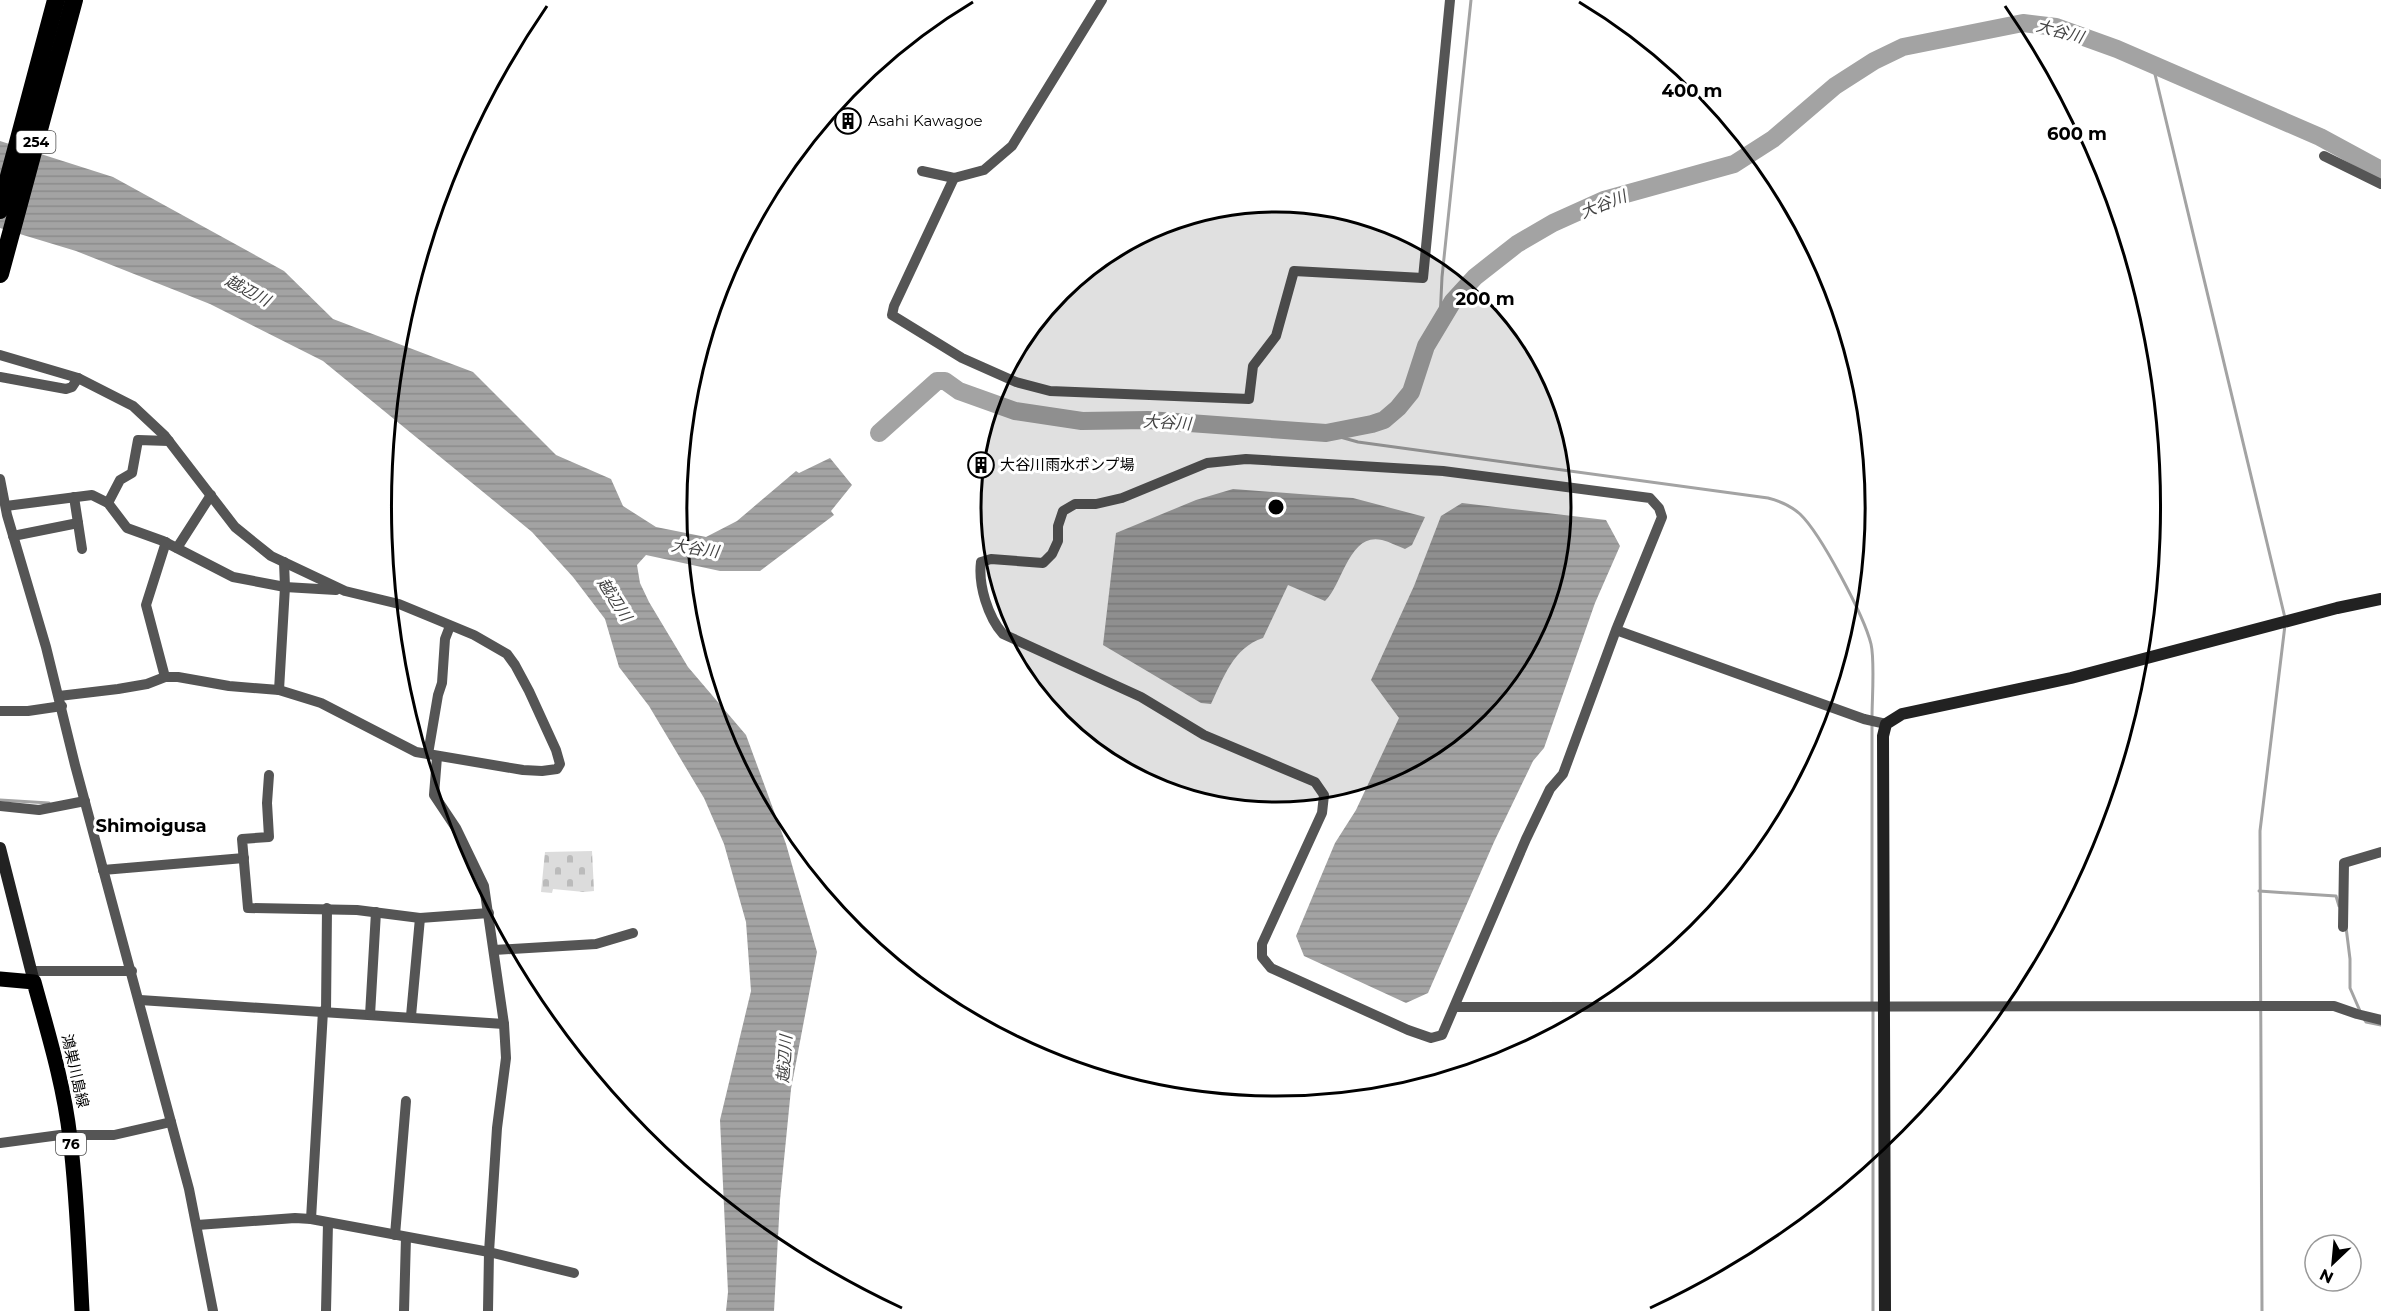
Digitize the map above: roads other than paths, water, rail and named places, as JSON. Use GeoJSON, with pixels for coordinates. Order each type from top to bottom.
{"type":"FeatureCollection","features":[{"type":"Feature","properties":{"kind":"highway","name":"254"},"geometry":{"type":"LineString","coordinates":[[0,210],[66,3]]}},
{"type":"Feature","properties":{"kind":"highway","name":"254"},"geometry":{"type":"LineString","coordinates":[[0,274],[66,3]]}},
{"type":"Feature","properties":{"kind":"main road"},"geometry":{"type":"LineString","coordinates":[[0,979],[33,976]]}},
{"type":"Feature","properties":{"kind":"main road","name":"鴻巣川島線"},"geometry":{"type":"LineString","coordinates":[[33,976],[63,1096],[70,1135],[75,1181],[82,1311]]}},
{"type":"Feature","properties":{"kind":"street"},"geometry":{"type":"LineString","coordinates":[[922,171],[954,178],[984,170],[1012,146],[1102,0]]}},
{"type":"Feature","properties":{"kind":"street"},"geometry":{"type":"LineString","coordinates":[[954,178],[894,306],[892,315],[963,358],[1016,382],[1050,391],[1249,399],[1253,366],[1276,336],[1294,271],[1423,278],[1450,0]]}},
{"type":"Feature","properties":{"kind":"street"},"geometry":{"type":"LineString","coordinates":[[2324,156],[2381,184]]}},
{"type":"Feature","properties":{"kind":"street"},"geometry":{"type":"LineString","coordinates":[[0,355],[78,378],[133,406],[169,441],[247,538],[284,562],[345,591]]}},
{"type":"Feature","properties":{"kind":"street"},"geometry":{"type":"LineString","coordinates":[[0,377],[66,389],[72,387],[78,378]]}},
{"type":"Feature","properties":{"kind":"street"},"geometry":{"type":"LineString","coordinates":[[108,503],[120,480],[132,473],[138,440],[169,441]]}},
{"type":"Feature","properties":{"kind":"street"},"geometry":{"type":"LineString","coordinates":[[1246,459],[1443,471],[1650,498],[1659,508],[1662,517],[1616,630],[1563,774],[1550,789],[1526,840],[1442,1035],[1431,1038],[1408,1030],[1271,968],[1262,957],[1262,944],[1322,813],[1324,795],[1315,782],[1204,735],[1141,697],[1003,634],[997,626],[982,586],[981,562],[991,559],[1043,563],[1052,554],[1058,541],[1058,526],[1063,511],[1074,504],[1096,504],[1122,498],[1207,463],[1246,459]]}},
{"type":"Feature","properties":{"kind":"street"},"geometry":{"type":"LineString","coordinates":[[0,479],[4,513],[28,584],[60,701],[197,1225],[210,1311]]}},
{"type":"Feature","properties":{"kind":"street"},"geometry":{"type":"LineString","coordinates":[[0,711],[28,711],[60,701],[147,684],[165,677],[178,677],[229,686],[279,690],[321,703],[406,747],[432,756],[523,771],[552,770],[557,769],[560,764],[556,750],[515,665],[507,654],[450,626],[399,604],[345,591],[285,587],[233,577],[166,542],[127,528],[108,503],[92,495],[4,513]]}},
{"type":"Feature","properties":{"kind":"street"},"geometry":{"type":"LineString","coordinates":[[177,548],[211,495]]}},
{"type":"Feature","properties":{"kind":"street"},"geometry":{"type":"LineString","coordinates":[[74,497],[82,549]]}},
{"type":"Feature","properties":{"kind":"street"},"geometry":{"type":"LineString","coordinates":[[13,536],[78,524]]}},
{"type":"Feature","properties":{"kind":"street"},"geometry":{"type":"LineString","coordinates":[[165,677],[146,605],[166,542]]}},
{"type":"Feature","properties":{"kind":"street"},"geometry":{"type":"LineString","coordinates":[[279,690],[285,587],[284,562]]}},
{"type":"Feature","properties":{"kind":"street"},"geometry":{"type":"LineString","coordinates":[[1616,630],[1864,720],[1886,724],[1902,714],[2071,678],[2381,599]]}},
{"type":"Feature","properties":{"kind":"street"},"geometry":{"type":"LineString","coordinates":[[450,626],[445,639],[442,683],[438,695],[432,756],[434,795],[456,828],[484,886],[504,1024],[506,1058],[496,1128],[488,1311]]}},
{"type":"Feature","properties":{"kind":"street"},"geometry":{"type":"LineString","coordinates":[[1885,1311],[1883,736],[1886,724]]}},
{"type":"Feature","properties":{"kind":"street"},"geometry":{"type":"LineString","coordinates":[[270,775],[267,803],[269,837],[242,839],[248,908],[327,908],[420,918],[489,913]]}},
{"type":"Feature","properties":{"kind":"street"},"geometry":{"type":"LineString","coordinates":[[0,806],[39,810],[85,801]]}},
{"type":"Feature","properties":{"kind":"street"},"geometry":{"type":"LineString","coordinates":[[0,848],[33,976],[132,971]]}},
{"type":"Feature","properties":{"kind":"street"},"geometry":{"type":"LineString","coordinates":[[2343,927],[2344,863],[2381,852]]}},
{"type":"Feature","properties":{"kind":"street"},"geometry":{"type":"LineString","coordinates":[[103,870],[244,858]]}},
{"type":"Feature","properties":{"kind":"street"},"geometry":{"type":"LineString","coordinates":[[311,1220],[325,1012],[327,908]]}},
{"type":"Feature","properties":{"kind":"street"},"geometry":{"type":"LineString","coordinates":[[370,1015],[376,912]]}},
{"type":"Feature","properties":{"kind":"street"},"geometry":{"type":"LineString","coordinates":[[411,1016],[420,918]]}},
{"type":"Feature","properties":{"kind":"street"},"geometry":{"type":"LineString","coordinates":[[494,950],[596,944],[633,933]]}},
{"type":"Feature","properties":{"kind":"street"},"geometry":{"type":"LineString","coordinates":[[140,1000],[411,1016],[504,1024]]}},
{"type":"Feature","properties":{"kind":"street"},"geometry":{"type":"LineString","coordinates":[[1455,1007],[2334,1006],[2381,1020]]}},
{"type":"Feature","properties":{"kind":"street"},"geometry":{"type":"LineString","coordinates":[[404,1311],[400,1236],[405,1101]]}},
{"type":"Feature","properties":{"kind":"street"},"geometry":{"type":"LineString","coordinates":[[0,1143],[60,1135],[114,1135],[171,1122]]}},
{"type":"Feature","properties":{"kind":"street"},"geometry":{"type":"LineString","coordinates":[[197,1225],[295,1218],[328,1222],[489,1252],[574,1273]]}},
{"type":"Feature","properties":{"kind":"street"},"geometry":{"type":"LineString","coordinates":[[326,1311],[328,1222]]}},
{"type":"Feature","properties":{"kind":"water","name":"越辺川"},"geometry":{"type":"Polygon","coordinates":[[[0,141],[113,177],[284,271],[333,319],[473,372],[556,455],[611,479],[623,506],[656,527],[706,537],[737,521],[796,471],[799,473],[830,458],[852,485],[831,511],[834,515],[760,571],[720,571],[646,555],[637,565],[640,583],[649,602],[688,667],[746,735],[786,844],[817,952],[791,1089],[780,1200],[774,1311],[726,1311],[728,1292],[720,1120],[751,991],[746,922],[724,844],[704,798],[649,706],[619,667],[605,619],[573,577],[532,532],[323,361],[210,304],[76,251],[0,228],[0,141]]]}},
{"type":"Feature","properties":{"kind":"water"},"geometry":{"type":"Polygon","coordinates":[[[1233,489],[1353,498],[1425,517],[1412,545],[1405,549],[1382,540],[1371,540],[1362,544],[1354,551],[1325,601],[1288,585],[1263,638],[1237,656],[1225,674],[1211,704],[1201,703],[1103,645],[1116,533],[1196,500],[1233,489]]]}},
{"type":"Feature","properties":{"kind":"water"},"geometry":{"type":"Polygon","coordinates":[[[1462,503],[1606,520],[1620,546],[1595,603],[1544,748],[1533,761],[1494,842],[1428,993],[1406,1003],[1304,956],[1296,936],[1335,843],[1356,810],[1399,718],[1371,680],[1414,586],[1441,516],[1462,503]]]}},
{"type":"Feature","properties":{"kind":"waterway"},"geometry":{"type":"LineString","coordinates":[[1440,319],[1442,277],[1471,0]]}},
{"type":"Feature","properties":{"kind":"waterway","name":"大谷川"},"geometry":{"type":"LineString","coordinates":[[879,433],[937,381],[945,381],[959,391],[1015,411],[1082,421],[1148,420],[1326,433],[1384,420],[1411,392],[1426,346],[1453,301],[1475,277],[1517,244],[1553,223],[1604,200],[1734,164],[1773,139],[1835,86],[1874,61],[1903,47],[2023,23],[2056,27],[2117,49],[2320,137],[2381,170]]}},
{"type":"Feature","properties":{"kind":"waterway"},"geometry":{"type":"LineString","coordinates":[[2153,66],[2285,618]]}},
{"type":"Feature","properties":{"kind":"waterway"},"geometry":{"type":"LineString","coordinates":[[1326,433],[1358,442],[1768,498],[1785,504],[1800,514],[1819,539],[1841,576],[1867,631],[1873,660],[1872,718]]}},
{"type":"Feature","properties":{"kind":"waterway"},"geometry":{"type":"LineString","coordinates":[[2262,1311],[2260,831],[2285,625]]}},
{"type":"Feature","properties":{"kind":"waterway"},"geometry":{"type":"LineString","coordinates":[[1872,725],[1872,1003]]}},
{"type":"Feature","properties":{"kind":"waterway"},"geometry":{"type":"LineString","coordinates":[[0,800],[49,803]]}},
{"type":"Feature","properties":{"kind":"waterway"},"geometry":{"type":"LineString","coordinates":[[2259,891],[2336,896],[2339,906]]}},
{"type":"Feature","properties":{"kind":"waterway"},"geometry":{"type":"LineString","coordinates":[[2346,927],[2350,959],[2350,988],[2360,1011]]}},
{"type":"Feature","properties":{"kind":"waterway"},"geometry":{"type":"LineString","coordinates":[[1873,1010],[1873,1311]]}},
{"type":"Feature","properties":{"kind":"waterway"},"geometry":{"type":"LineString","coordinates":[[2364,1019],[2366,1022],[2381,1025]]}},
{"type":"Feature","properties":{"kind":"place","name":"Asahi Kawagoe"},"geometry":{"type":"Point","coordinates":[848,121]}},
{"type":"Feature","properties":{"kind":"place","name":"大谷川雨水ポンプ場"},"geometry":{"type":"Point","coordinates":[981,465]}},
{"type":"Feature","properties":{"kind":"district","name":"Shimoigusa"},"geometry":{"type":"Point","coordinates":[151,826]}}]}
